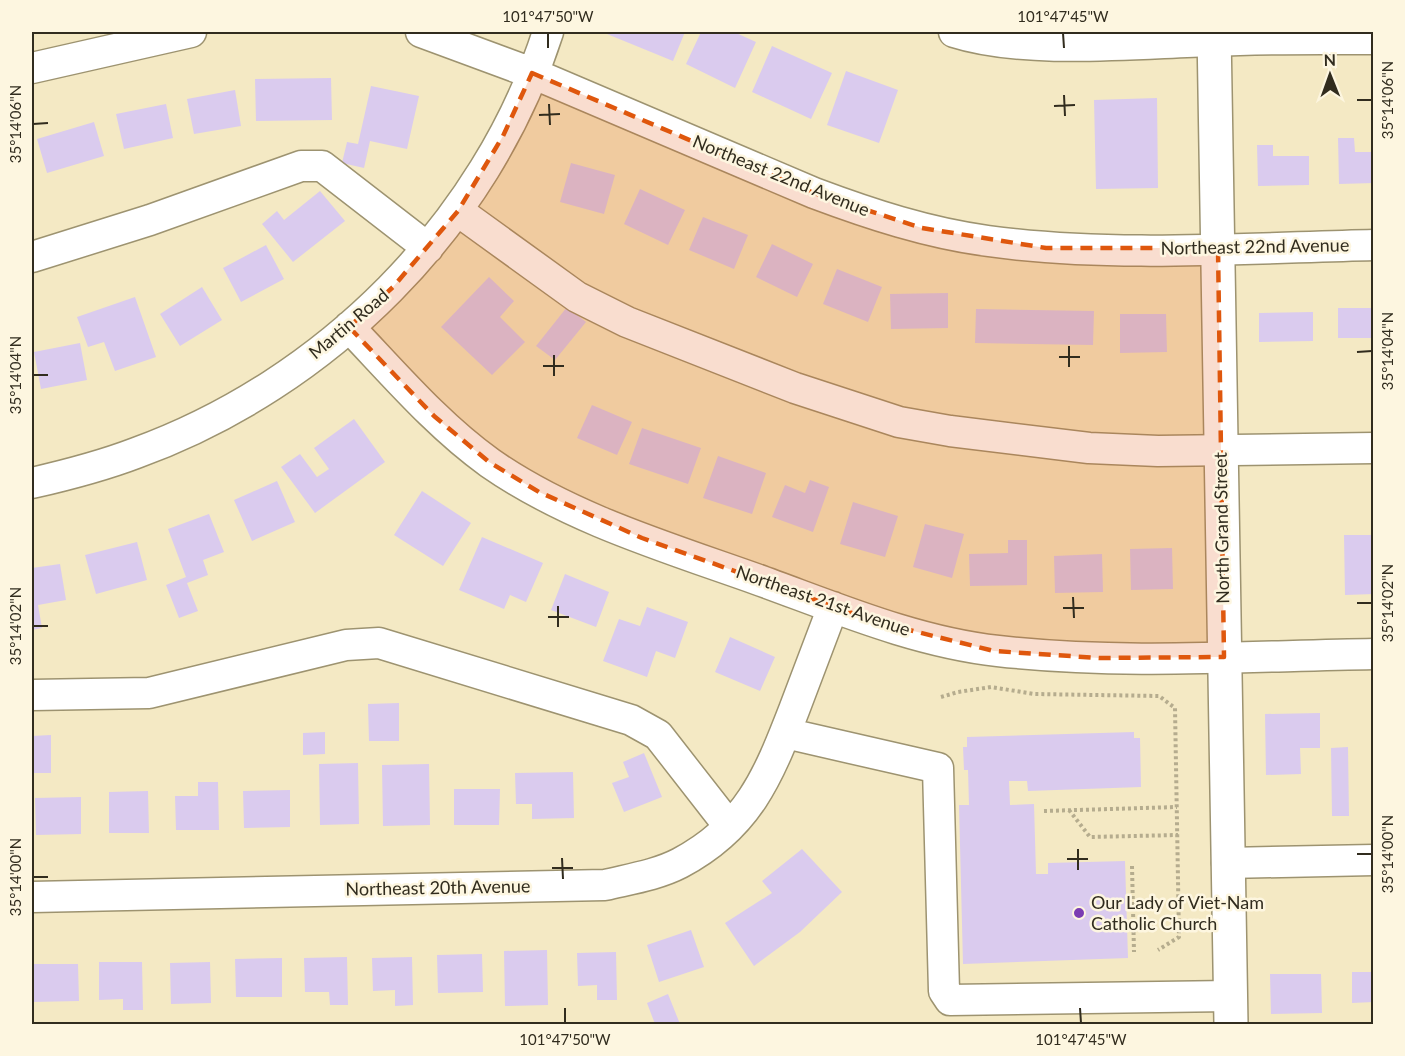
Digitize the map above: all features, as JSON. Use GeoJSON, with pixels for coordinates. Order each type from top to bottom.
{"type":"FeatureCollection","features":[{"type":"Feature","properties":{"kind":"main road","name":"North Grand Street"},"geometry":{"type":"LineString","coordinates":[[1214,36],[1231,1010]]}},
{"type":"Feature","properties":{"kind":"street"},"geometry":{"type":"LineString","coordinates":[[32,68],[72,45],[190,32]]}},
{"type":"Feature","properties":{"kind":"street","name":"Northeast 22nd Avenue"},"geometry":{"type":"LineString","coordinates":[[421,32],[532,73],[857,210],[922,228],[986,241],[1046,248],[1218,249],[1374,245]]}},
{"type":"Feature","properties":{"kind":"street","name":"Martin Road"},"geometry":{"type":"LineString","coordinates":[[32,483],[96,467],[193,429],[250,399],[315,354],[349,327],[393,287],[458,211],[503,136],[548,32]]}},
{"type":"Feature","properties":{"kind":"street"},"geometry":{"type":"LineString","coordinates":[[954,32],[971,37],[1032,43],[1121,45],[1214,36],[1374,39]]}},
{"type":"Feature","properties":{"kind":"street"},"geometry":{"type":"LineString","coordinates":[[32,257],[150,220],[301,166],[322,166],[428,248]]}},
{"type":"Feature","properties":{"kind":"street"},"geometry":{"type":"LineString","coordinates":[[458,211],[577,297],[627,322],[795,388],[899,422],[950,431],[1089,448],[1220,451],[1374,448]]}},
{"type":"Feature","properties":{"kind":"street","name":"Northeast 21st Avenue"},"geometry":{"type":"LineString","coordinates":[[349,327],[434,416],[489,462],[539,492],[642,538],[833,607],[930,637],[994,651],[1099,658],[1374,654]]}},
{"type":"Feature","properties":{"kind":"street","name":"Northeast 20th Avenue"},"geometry":{"type":"LineString","coordinates":[[32,897],[605,885],[646,876],[679,863],[706,845],[729,826],[764,783],[833,607]]}},
{"type":"Feature","properties":{"kind":"street"},"geometry":{"type":"LineString","coordinates":[[32,695],[149,693],[346,645],[379,643],[631,720],[658,735],[729,826]]}},
{"type":"Feature","properties":{"kind":"street"},"geometry":{"type":"LineString","coordinates":[[785,733],[938,768],[944,991],[950,1000],[1231,1010]]}},
{"type":"Feature","properties":{"kind":"street"},"geometry":{"type":"LineString","coordinates":[[1227,862],[1374,860]]}},
{"type":"Feature","properties":{"kind":"path"},"geometry":{"type":"LineString","coordinates":[[941,698],[958,692],[991,687],[1034,694],[1159,696],[1176,708],[1179,937],[1158,950]]}},
{"type":"Feature","properties":{"kind":"path"},"geometry":{"type":"LineString","coordinates":[[1044,811],[1177,807]]}},
{"type":"Feature","properties":{"kind":"path"},"geometry":{"type":"LineString","coordinates":[[1069,810],[1090,837],[1178,835]]}},
{"type":"Feature","properties":{"kind":"path"},"geometry":{"type":"LineString","coordinates":[[1132,867],[1134,952]]}},
{"type":"Feature","properties":{"kind":"highlighted area"},"geometry":{"type":"Polygon","coordinates":[[[532,73],[814,193],[922,228],[1046,248],[1218,248],[1224,657],[1099,658],[994,651],[877,622],[642,538],[539,492],[489,462],[434,416],[349,327],[393,287],[458,211],[503,136],[532,73]]]}},
{"type":"Feature","properties":{"kind":"building"},"geometry":{"type":"Polygon","coordinates":[[[609,32],[685,32],[673,61],[607,34],[609,32]]]}},
{"type":"Feature","properties":{"kind":"building"},"geometry":{"type":"Polygon","coordinates":[[[701,32],[734,32],[756,42],[735,88],[686,64],[701,32]]]}},
{"type":"Feature","properties":{"kind":"building"},"geometry":{"type":"Polygon","coordinates":[[[772,46],[832,73],[811,119],[752,92],[772,46]]]}},
{"type":"Feature","properties":{"kind":"building"},"geometry":{"type":"Polygon","coordinates":[[[846,71],[898,90],[879,143],[827,125],[846,71]]]}},
{"type":"Feature","properties":{"kind":"building"},"geometry":{"type":"Polygon","coordinates":[[[331,78],[332,120],[256,121],[255,79],[331,78]]]}},
{"type":"Feature","properties":{"kind":"building"},"geometry":{"type":"Polygon","coordinates":[[[371,86],[419,96],[407,149],[370,141],[364,168],[342,163],[347,142],[358,144],[371,86]]]}},
{"type":"Feature","properties":{"kind":"building"},"geometry":{"type":"Polygon","coordinates":[[[235,90],[241,126],[194,134],[187,99],[235,90]]]}},
{"type":"Feature","properties":{"kind":"building"},"geometry":{"type":"Polygon","coordinates":[[[1157,98],[1158,188],[1096,189],[1094,100],[1157,98]]]}},
{"type":"Feature","properties":{"kind":"building"},"geometry":{"type":"Polygon","coordinates":[[[166,104],[173,138],[124,149],[116,114],[166,104]]]}},
{"type":"Feature","properties":{"kind":"building"},"geometry":{"type":"Polygon","coordinates":[[[94,122],[104,156],[47,173],[37,139],[94,122]]]}},
{"type":"Feature","properties":{"kind":"building"},"geometry":{"type":"Polygon","coordinates":[[[1338,138],[1354,138],[1355,152],[1374,152],[1374,183],[1339,184],[1338,138]]]}},
{"type":"Feature","properties":{"kind":"building"},"geometry":{"type":"Polygon","coordinates":[[[1257,145],[1273,145],[1273,156],[1309,156],[1309,185],[1258,186],[1257,145]]]}},
{"type":"Feature","properties":{"kind":"building"},"geometry":{"type":"Polygon","coordinates":[[[571,163],[615,175],[604,214],[560,202],[571,163]]]}},
{"type":"Feature","properties":{"kind":"building"},"geometry":{"type":"Polygon","coordinates":[[[640,189],[685,210],[668,245],[624,224],[640,189]]]}},
{"type":"Feature","properties":{"kind":"building"},"geometry":{"type":"Polygon","coordinates":[[[320,191],[345,221],[293,262],[262,224],[277,211],[284,220],[320,191]]]}},
{"type":"Feature","properties":{"kind":"building"},"geometry":{"type":"Polygon","coordinates":[[[703,217],[748,235],[734,269],[689,250],[703,217]]]}},
{"type":"Feature","properties":{"kind":"building"},"geometry":{"type":"Polygon","coordinates":[[[772,244],[813,264],[797,297],[756,277],[772,244]]]}},
{"type":"Feature","properties":{"kind":"building"},"geometry":{"type":"Polygon","coordinates":[[[266,245],[284,279],[241,302],[223,268],[266,245]]]}},
{"type":"Feature","properties":{"kind":"building"},"geometry":{"type":"Polygon","coordinates":[[[837,269],[882,287],[868,322],[823,304],[837,269]]]}},
{"type":"Feature","properties":{"kind":"building"},"geometry":{"type":"Polygon","coordinates":[[[489,277],[514,301],[500,317],[525,342],[492,375],[441,327],[489,277]]]}},
{"type":"Feature","properties":{"kind":"building"},"geometry":{"type":"Polygon","coordinates":[[[202,287],[222,320],[180,346],[160,314],[202,287]]]}},
{"type":"Feature","properties":{"kind":"building"},"geometry":{"type":"Polygon","coordinates":[[[948,293],[948,328],[891,329],[890,294],[948,293]]]}},
{"type":"Feature","properties":{"kind":"building"},"geometry":{"type":"Polygon","coordinates":[[[135,297],[156,357],[115,371],[104,342],[88,347],[77,317],[135,297]]]}},
{"type":"Feature","properties":{"kind":"building"},"geometry":{"type":"Polygon","coordinates":[[[567,307],[586,322],[555,360],[536,346],[567,307]]]}},
{"type":"Feature","properties":{"kind":"building"},"geometry":{"type":"Polygon","coordinates":[[[1338,308],[1374,308],[1374,338],[1338,338],[1338,308]]]}},
{"type":"Feature","properties":{"kind":"building"},"geometry":{"type":"Polygon","coordinates":[[[976,309],[1094,311],[1093,345],[975,343],[976,309]]]}},
{"type":"Feature","properties":{"kind":"building"},"geometry":{"type":"Polygon","coordinates":[[[1313,312],[1313,341],[1259,342],[1259,313],[1313,312]]]}},
{"type":"Feature","properties":{"kind":"building"},"geometry":{"type":"Polygon","coordinates":[[[1120,314],[1166,314],[1167,352],[1120,353],[1120,314]]]}},
{"type":"Feature","properties":{"kind":"building"},"geometry":{"type":"Polygon","coordinates":[[[80,343],[87,380],[41,389],[34,352],[80,343]]]}},
{"type":"Feature","properties":{"kind":"building"},"geometry":{"type":"Polygon","coordinates":[[[592,405],[632,422],[617,455],[577,438],[592,405]]]}},
{"type":"Feature","properties":{"kind":"building"},"geometry":{"type":"Polygon","coordinates":[[[354,419],[385,462],[315,513],[281,467],[300,454],[317,477],[329,469],[314,448],[354,419]]]}},
{"type":"Feature","properties":{"kind":"building"},"geometry":{"type":"Polygon","coordinates":[[[642,428],[701,448],[688,484],[629,464],[642,428]]]}},
{"type":"Feature","properties":{"kind":"building"},"geometry":{"type":"Polygon","coordinates":[[[718,456],[766,473],[752,514],[703,498],[718,456]]]}},
{"type":"Feature","properties":{"kind":"building"},"geometry":{"type":"Polygon","coordinates":[[[810,480],[829,487],[813,532],[772,517],[785,485],[805,493],[810,480]]]}},
{"type":"Feature","properties":{"kind":"building"},"geometry":{"type":"Polygon","coordinates":[[[277,481],[295,522],[252,541],[234,500],[277,481]]]}},
{"type":"Feature","properties":{"kind":"building"},"geometry":{"type":"Polygon","coordinates":[[[422,491],[471,523],[443,566],[394,535],[422,491]]]}},
{"type":"Feature","properties":{"kind":"building"},"geometry":{"type":"Polygon","coordinates":[[[853,502],[898,516],[885,557],[840,544],[853,502]]]}},
{"type":"Feature","properties":{"kind":"building"},"geometry":{"type":"Polygon","coordinates":[[[209,514],[224,552],[203,560],[208,575],[187,583],[198,611],[179,618],[166,585],[186,577],[168,529],[209,514]]]}},
{"type":"Feature","properties":{"kind":"building"},"geometry":{"type":"Polygon","coordinates":[[[925,524],[964,534],[952,578],[913,567],[925,524]]]}},
{"type":"Feature","properties":{"kind":"building"},"geometry":{"type":"Polygon","coordinates":[[[1344,535],[1374,535],[1374,594],[1345,595],[1344,535]]]}},
{"type":"Feature","properties":{"kind":"building"},"geometry":{"type":"Polygon","coordinates":[[[482,537],[543,563],[526,602],[510,595],[504,609],[459,590],[482,537]]]}},
{"type":"Feature","properties":{"kind":"building"},"geometry":{"type":"Polygon","coordinates":[[[1008,540],[1027,540],[1027,585],[970,586],[969,554],[1008,553],[1008,540]]]}},
{"type":"Feature","properties":{"kind":"building"},"geometry":{"type":"Polygon","coordinates":[[[137,542],[147,580],[96,594],[85,555],[137,542]]]}},
{"type":"Feature","properties":{"kind":"building"},"geometry":{"type":"Polygon","coordinates":[[[1172,548],[1173,589],[1131,590],[1130,549],[1172,548]]]}},
{"type":"Feature","properties":{"kind":"building"},"geometry":{"type":"Polygon","coordinates":[[[1102,554],[1103,592],[1055,593],[1054,556],[1102,554]]]}},
{"type":"Feature","properties":{"kind":"building"},"geometry":{"type":"Polygon","coordinates":[[[60,564],[66,600],[38,605],[42,628],[32,630],[32,568],[60,564]]]}},
{"type":"Feature","properties":{"kind":"building"},"geometry":{"type":"Polygon","coordinates":[[[565,574],[609,592],[596,627],[551,610],[565,574]]]}},
{"type":"Feature","properties":{"kind":"building"},"geometry":{"type":"Polygon","coordinates":[[[647,607],[688,622],[675,658],[656,651],[647,677],[603,661],[619,619],[640,626],[647,607]]]}},
{"type":"Feature","properties":{"kind":"building"},"geometry":{"type":"Polygon","coordinates":[[[730,637],[775,657],[760,691],[715,672],[730,637]]]}},
{"type":"Feature","properties":{"kind":"building"},"geometry":{"type":"Polygon","coordinates":[[[399,703],[399,741],[369,741],[368,704],[399,703]]]}},
{"type":"Feature","properties":{"kind":"building"},"geometry":{"type":"Polygon","coordinates":[[[1320,713],[1320,748],[1300,748],[1301,774],[1266,775],[1265,714],[1320,713]]]}},
{"type":"Feature","properties":{"kind":"building"},"geometry":{"type":"Polygon","coordinates":[[[325,732],[325,754],[303,755],[303,733],[325,732]]]}},
{"type":"Feature","properties":{"kind":"building"},"geometry":{"type":"Polygon","coordinates":[[[1134,732],[1134,738],[1140,738],[1141,787],[1028,791],[1027,781],[1009,781],[1010,805],[1034,804],[1036,874],[1048,874],[1048,863],[1125,861],[1128,958],[963,964],[959,805],[969,805],[968,770],[964,770],[963,747],[967,747],[967,737],[1134,732]]]}},
{"type":"Feature","properties":{"kind":"building"},"geometry":{"type":"Polygon","coordinates":[[[51,735],[51,773],[32,773],[32,736],[51,735]]]}},
{"type":"Feature","properties":{"kind":"building"},"geometry":{"type":"Polygon","coordinates":[[[1348,747],[1349,816],[1332,816],[1331,748],[1348,747]]]}},
{"type":"Feature","properties":{"kind":"building"},"geometry":{"type":"Polygon","coordinates":[[[644,753],[662,797],[624,812],[612,783],[629,777],[623,762],[644,753]]]}},
{"type":"Feature","properties":{"kind":"building"},"geometry":{"type":"Polygon","coordinates":[[[358,763],[359,824],[320,825],[319,764],[358,763]]]}},
{"type":"Feature","properties":{"kind":"building"},"geometry":{"type":"Polygon","coordinates":[[[429,764],[430,825],[383,826],[382,765],[429,764]]]}},
{"type":"Feature","properties":{"kind":"building"},"geometry":{"type":"Polygon","coordinates":[[[573,772],[574,818],[532,819],[532,804],[516,804],[515,773],[573,772]]]}},
{"type":"Feature","properties":{"kind":"building"},"geometry":{"type":"Polygon","coordinates":[[[198,782],[218,782],[219,830],[176,830],[175,796],[198,796],[198,782]]]}},
{"type":"Feature","properties":{"kind":"building"},"geometry":{"type":"Polygon","coordinates":[[[454,789],[500,789],[499,825],[454,825],[454,789]]]}},
{"type":"Feature","properties":{"kind":"building"},"geometry":{"type":"Polygon","coordinates":[[[290,790],[290,827],[244,828],[243,791],[290,790]]]}},
{"type":"Feature","properties":{"kind":"building"},"geometry":{"type":"Polygon","coordinates":[[[148,791],[149,833],[109,833],[109,792],[148,791]]]}},
{"type":"Feature","properties":{"kind":"building"},"geometry":{"type":"Polygon","coordinates":[[[81,797],[81,834],[36,835],[35,798],[81,797]]]}},
{"type":"Feature","properties":{"kind":"building"},"geometry":{"type":"Polygon","coordinates":[[[802,849],[842,892],[800,932],[754,966],[725,923],[772,893],[762,881],[802,849]]]}},
{"type":"Feature","properties":{"kind":"building"},"geometry":{"type":"Polygon","coordinates":[[[691,930],[704,967],[659,982],[647,945],[691,930]]]}},
{"type":"Feature","properties":{"kind":"building"},"geometry":{"type":"Polygon","coordinates":[[[547,950],[548,1005],[505,1006],[504,951],[547,950]]]}},
{"type":"Feature","properties":{"kind":"building"},"geometry":{"type":"Polygon","coordinates":[[[616,952],[617,1000],[597,1000],[597,985],[578,986],[577,953],[616,952]]]}},
{"type":"Feature","properties":{"kind":"building"},"geometry":{"type":"Polygon","coordinates":[[[482,954],[483,992],[438,993],[437,955],[482,954]]]}},
{"type":"Feature","properties":{"kind":"building"},"geometry":{"type":"Polygon","coordinates":[[[347,957],[348,1005],[330,1005],[329,992],[305,992],[304,958],[347,957]]]}},
{"type":"Feature","properties":{"kind":"building"},"geometry":{"type":"Polygon","coordinates":[[[412,957],[413,1005],[395,1006],[395,990],[373,991],[372,958],[412,957]]]}},
{"type":"Feature","properties":{"kind":"building"},"geometry":{"type":"Polygon","coordinates":[[[282,958],[282,997],[236,997],[235,959],[282,958]]]}},
{"type":"Feature","properties":{"kind":"building"},"geometry":{"type":"Polygon","coordinates":[[[99,962],[142,962],[143,1010],[123,1010],[123,999],[99,1000],[99,962]]]}},
{"type":"Feature","properties":{"kind":"building"},"geometry":{"type":"Polygon","coordinates":[[[210,962],[211,1003],[171,1004],[170,963],[210,962]]]}},
{"type":"Feature","properties":{"kind":"building"},"geometry":{"type":"Polygon","coordinates":[[[32,964],[78,964],[79,1001],[32,1002],[32,964]]]}},
{"type":"Feature","properties":{"kind":"building"},"geometry":{"type":"Polygon","coordinates":[[[1352,972],[1374,972],[1374,1002],[1352,1003],[1352,972]]]}},
{"type":"Feature","properties":{"kind":"building"},"geometry":{"type":"Polygon","coordinates":[[[1270,974],[1321,974],[1322,1013],[1271,1014],[1270,974]]]}},
{"type":"Feature","properties":{"kind":"building"},"geometry":{"type":"Polygon","coordinates":[[[668,994],[680,1024],[655,1024],[647,1003],[668,994]]]}},
{"type":"Feature","properties":{"kind":"place","name":"Our Lady of Viet-Nam Catholic Church"},"geometry":{"type":"Point","coordinates":[1079,913]}}]}
